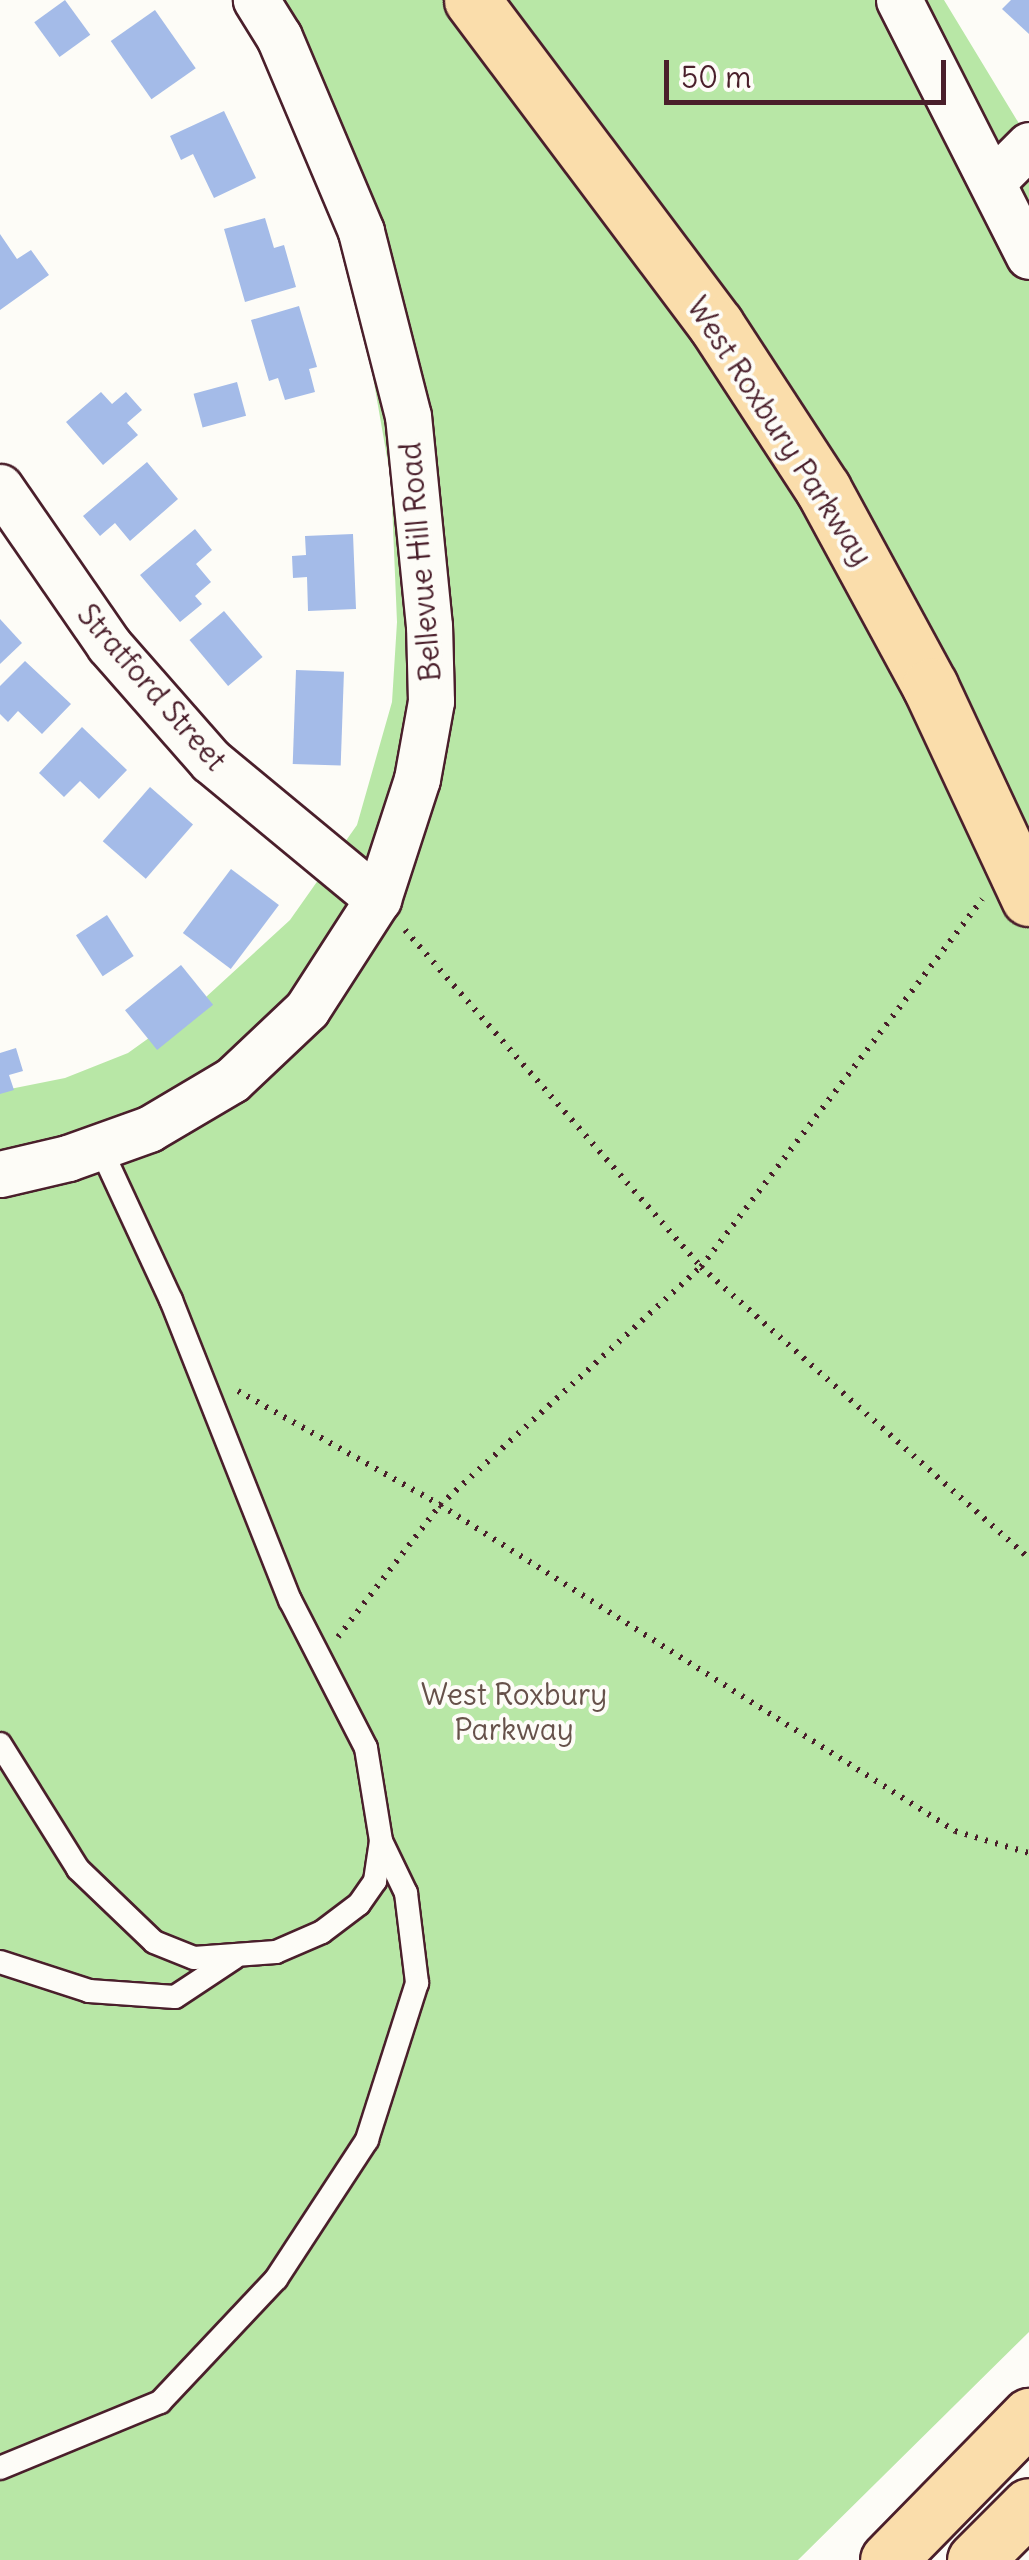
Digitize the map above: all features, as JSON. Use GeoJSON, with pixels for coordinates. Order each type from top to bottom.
{"type":"FeatureCollection","features":[{"type":"Feature","properties":{"kind":"main road","name":"West Roxbury Parkway"},"geometry":{"type":"LineString","coordinates":[[472,0],[716,325],[823,489],[930,686],[1009,894]]}},
{"type":"Feature","properties":{"kind":"main road"},"geometry":{"type":"LineString","coordinates":[[888,2560],[1029,2416]]}},
{"type":"Feature","properties":{"kind":"main road"},"geometry":{"type":"LineString","coordinates":[[975,2560],[1029,2506]]}},
{"type":"Feature","properties":{"kind":"street","name":"Bellevue Hill Road"},"geometry":{"type":"LineString","coordinates":[[0,1174],[100,1147],[149,1129],[232,1080],[307,1009],[378,899],[417,780],[431,700],[408,416],[361,231],[279,37],[256,0]]}},
{"type":"Feature","properties":{"kind":"street"},"geometry":{"type":"LineString","coordinates":[[899,0],[1029,256]]}},
{"type":"Feature","properties":{"kind":"street"},"geometry":{"type":"LineString","coordinates":[[993,182],[1029,145]]}},
{"type":"Feature","properties":{"kind":"street","name":"Stratford Street"},"geometry":{"type":"LineString","coordinates":[[0,487],[109,645],[210,761],[378,899]]}},
{"type":"Feature","properties":{"kind":"lane"},"geometry":{"type":"LineString","coordinates":[[0,2468],[160,2402],[276,2279],[367,2140],[417,1983],[406,1893],[382,1842],[366,1748],[320,1659],[234,1470],[196,1367],[100,1147]]}},
{"type":"Feature","properties":{"kind":"lane"},"geometry":{"type":"LineString","coordinates":[[0,1744],[78,1869],[116,1910],[154,1942],[194,1958],[276,1952],[322,1932],[359,1904],[376,1881],[382,1842]]}},
{"type":"Feature","properties":{"kind":"lane"},"geometry":{"type":"LineString","coordinates":[[0,1962],[89,1991],[175,1997],[234,1958]]}},
{"type":"Feature","properties":{"kind":"path"},"geometry":{"type":"LineString","coordinates":[[320,1659],[440,1505],[702,1267],[1009,894]]}},
{"type":"Feature","properties":{"kind":"path"},"geometry":{"type":"LineString","coordinates":[[378,899],[702,1267],[1029,1558]]}},
{"type":"Feature","properties":{"kind":"path"},"geometry":{"type":"LineString","coordinates":[[196,1367],[440,1505],[955,1832],[1029,1853]]}},
{"type":"Feature","properties":{"kind":"green space","name":"West Roxbury Parkway"},"geometry":{"type":"Polygon","coordinates":[[[256,0],[944,0],[1029,140],[1029,2332],[798,2560],[0,2560],[0,1091],[65,1078],[128,1053],[206,997],[290,920],[357,825],[392,702],[397,622],[391,480],[356,280],[256,0]]]}},
{"type":"Feature","properties":{"kind":"building"},"geometry":{"type":"Polygon","coordinates":[[[65,0],[90,35],[60,57],[34,22],[65,0]]]}},
{"type":"Feature","properties":{"kind":"building"},"geometry":{"type":"Polygon","coordinates":[[[1011,0],[1029,0],[1029,34],[1002,9],[1011,0]]]}},
{"type":"Feature","properties":{"kind":"building"},"geometry":{"type":"Polygon","coordinates":[[[155,10],[196,68],[151,99],[111,41],[155,10]]]}},
{"type":"Feature","properties":{"kind":"building"},"geometry":{"type":"Polygon","coordinates":[[[224,111],[256,178],[214,198],[193,154],[181,160],[170,136],[224,111]]]}},
{"type":"Feature","properties":{"kind":"building"},"geometry":{"type":"Polygon","coordinates":[[[265,218],[274,248],[284,245],[296,287],[245,302],[224,229],[265,218]]]}},
{"type":"Feature","properties":{"kind":"building"},"geometry":{"type":"Polygon","coordinates":[[[0,234],[17,259],[31,250],[49,275],[0,310],[0,234]]]}},
{"type":"Feature","properties":{"kind":"building"},"geometry":{"type":"Polygon","coordinates":[[[299,306],[317,367],[309,369],[315,392],[285,400],[278,378],[269,381],[251,320],[299,306]]]}},
{"type":"Feature","properties":{"kind":"building"},"geometry":{"type":"Polygon","coordinates":[[[237,382],[246,416],[203,427],[194,394],[237,382]]]}},
{"type":"Feature","properties":{"kind":"building"},"geometry":{"type":"Polygon","coordinates":[[[101,392],[112,404],[126,392],[142,410],[127,423],[138,435],[103,465],[66,422],[101,392]]]}},
{"type":"Feature","properties":{"kind":"building"},"geometry":{"type":"Polygon","coordinates":[[[147,462],[178,499],[130,541],[115,523],[100,536],[83,516],[147,462]]]}},
{"type":"Feature","properties":{"kind":"building"},"geometry":{"type":"Polygon","coordinates":[[[195,529],[212,550],[196,564],[211,582],[195,596],[202,604],[180,622],[140,575],[195,529]]]}},
{"type":"Feature","properties":{"kind":"building"},"geometry":{"type":"Polygon","coordinates":[[[353,534],[356,609],[308,611],[307,577],[293,578],[292,556],[306,555],[305,536],[353,534]]]}},
{"type":"Feature","properties":{"kind":"building"},"geometry":{"type":"Polygon","coordinates":[[[224,611],[263,657],[228,686],[190,640],[224,611]]]}},
{"type":"Feature","properties":{"kind":"building"},"geometry":{"type":"Polygon","coordinates":[[[0,619],[22,643],[0,664],[0,619]]]}},
{"type":"Feature","properties":{"kind":"building"},"geometry":{"type":"Polygon","coordinates":[[[25,661],[71,704],[42,734],[18,711],[8,722],[0,714],[0,686],[25,661]]]}},
{"type":"Feature","properties":{"kind":"building"},"geometry":{"type":"Polygon","coordinates":[[[296,670],[344,672],[341,766],[293,764],[296,670]]]}},
{"type":"Feature","properties":{"kind":"building"},"geometry":{"type":"Polygon","coordinates":[[[82,727],[127,770],[99,799],[80,781],[64,797],[39,773],[82,727]]]}},
{"type":"Feature","properties":{"kind":"building"},"geometry":{"type":"Polygon","coordinates":[[[150,787],[193,824],[146,879],[103,841],[150,787]]]}},
{"type":"Feature","properties":{"kind":"building"},"geometry":{"type":"Polygon","coordinates":[[[231,869],[279,905],[231,969],[183,933],[231,869]]]}},
{"type":"Feature","properties":{"kind":"building"},"geometry":{"type":"Polygon","coordinates":[[[107,915],[134,956],[103,976],[76,935],[107,915]]]}},
{"type":"Feature","properties":{"kind":"building"},"geometry":{"type":"Polygon","coordinates":[[[181,965],[213,1005],[157,1050],[125,1010],[181,965]]]}},
{"type":"Feature","properties":{"kind":"building"},"geometry":{"type":"Polygon","coordinates":[[[16,1048],[23,1071],[9,1075],[14,1090],[0,1094],[0,1053],[16,1048]]]}}]}
